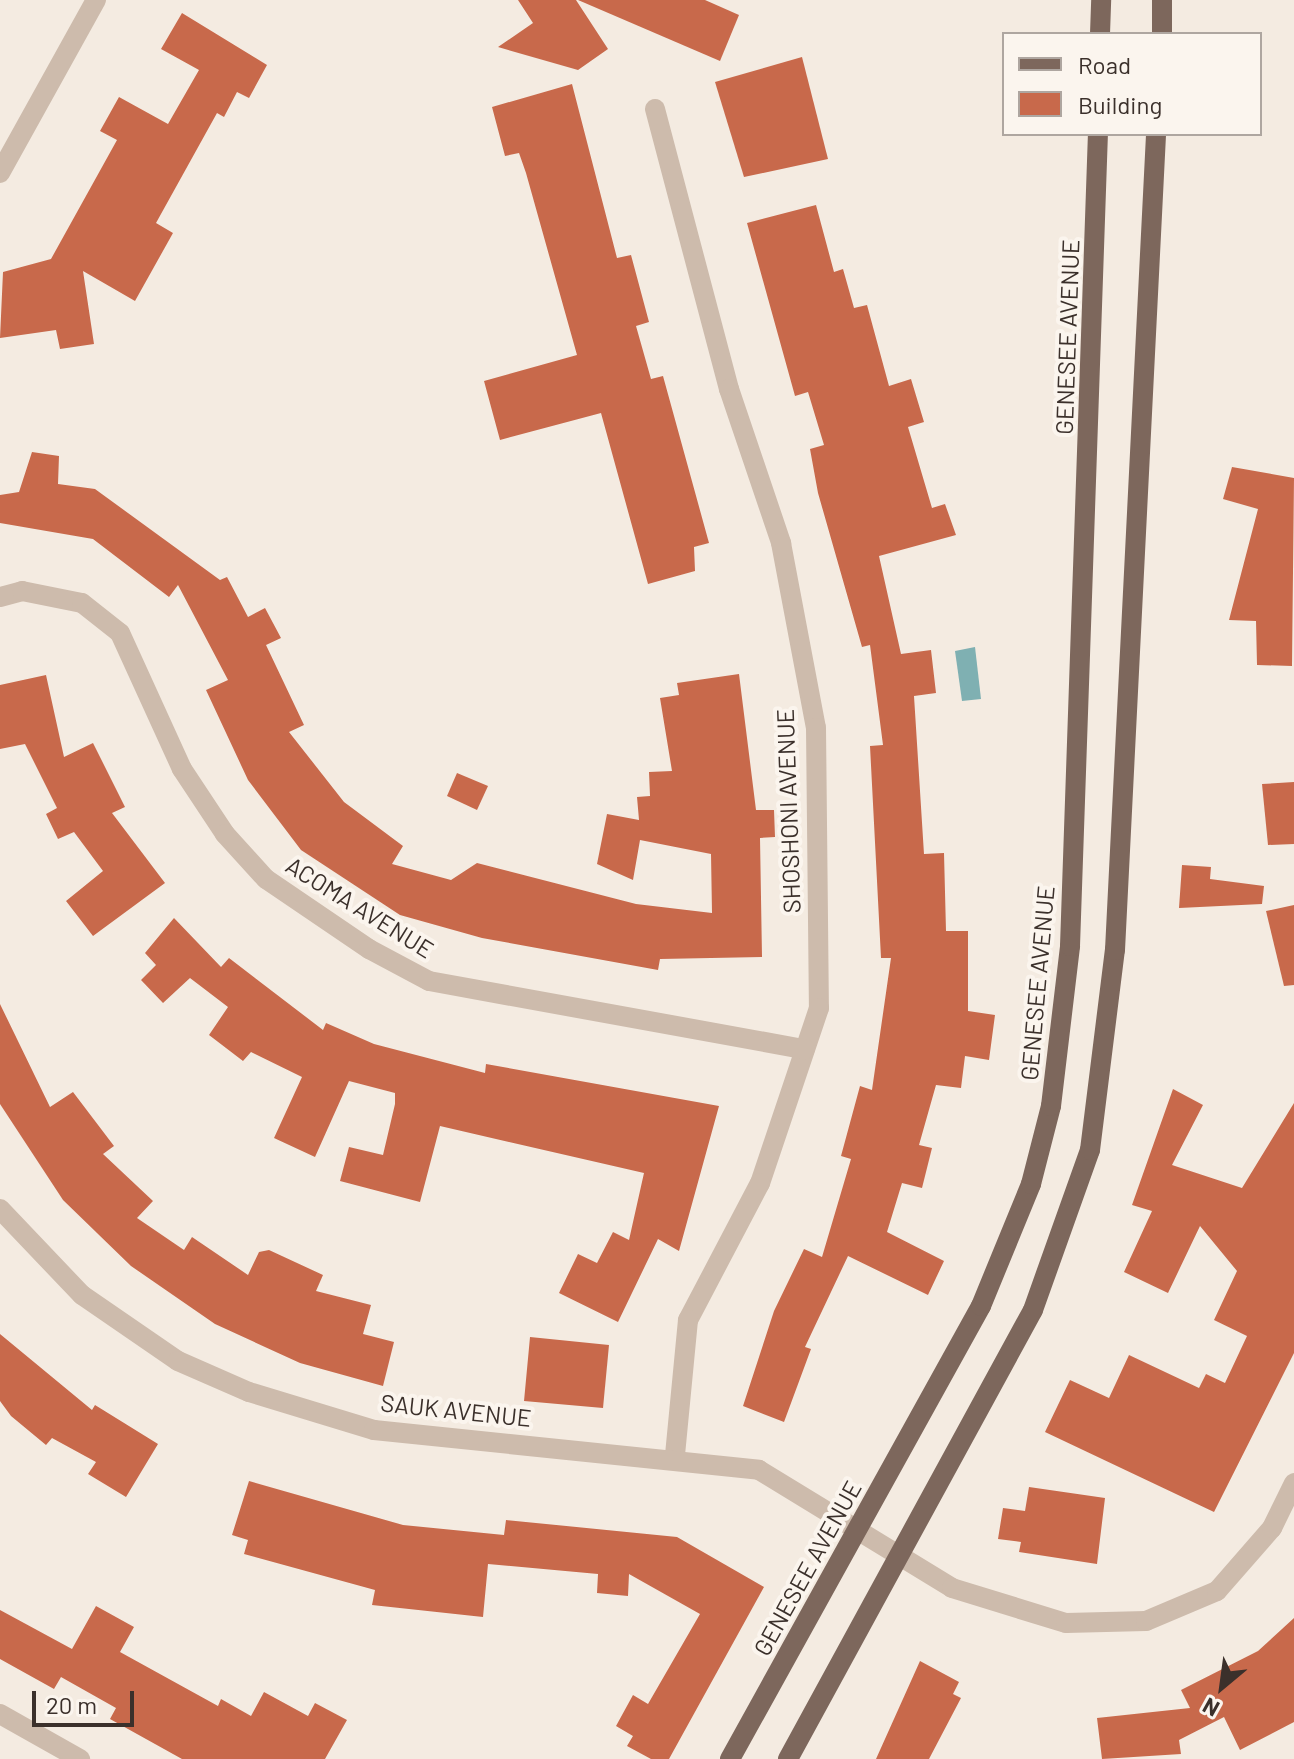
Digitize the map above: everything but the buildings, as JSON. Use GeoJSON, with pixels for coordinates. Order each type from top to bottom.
{"type":"FeatureCollection","features":[{"type":"Feature","properties":{"kind":"main road"},"geometry":{"type":"LineString","coordinates":[[1100,32],[1101,0]]}},
{"type":"Feature","properties":{"kind":"main road"},"geometry":{"type":"LineString","coordinates":[[1162,0],[1162,32]]}},
{"type":"Feature","properties":{"kind":"main road","name":"GENESEE AVENUE"},"geometry":{"type":"LineString","coordinates":[[730,1759],[981,1306],[1031,1184],[1051,1106],[1071,930],[1098,136]]}},
{"type":"Feature","properties":{"kind":"main road"},"geometry":{"type":"LineString","coordinates":[[788,1759],[899,1561],[1061,1245],[1104,1072],[1156,136]]}},
{"type":"Feature","properties":{"kind":"street"},"geometry":{"type":"LineString","coordinates":[[0,173],[96,0]]}},
{"type":"Feature","properties":{"kind":"street","name":"SHOSHONI AVENUE"},"geometry":{"type":"LineString","coordinates":[[655,109],[729,389],[781,543],[816,728],[819,1008],[760,1183],[688,1320],[675,1456]]}},
{"type":"Feature","properties":{"kind":"street","name":"ACOMA AVENUE"},"geometry":{"type":"LineString","coordinates":[[0,597],[22,591],[82,603],[120,633],[182,769],[225,834],[266,879],[369,949],[429,981],[805,1049]]}},
{"type":"Feature","properties":{"kind":"street","name":"SAUK AVENUE"},"geometry":{"type":"LineString","coordinates":[[0,1209],[82,1295],[178,1361],[249,1392],[374,1430],[675,1456],[759,1470],[899,1561],[1021,1613],[1066,1623],[1146,1621],[1217,1591],[1272,1528],[1294,1483]]}},
{"type":"Feature","properties":{"kind":"street"},"geometry":{"type":"LineString","coordinates":[[0,1714],[80,1759]]}},
{"type":"Feature","properties":{"kind":"water"},"geometry":{"type":"Polygon","coordinates":[[[975,647],[981,699],[962,701],[955,651],[975,647]]]}}]}
